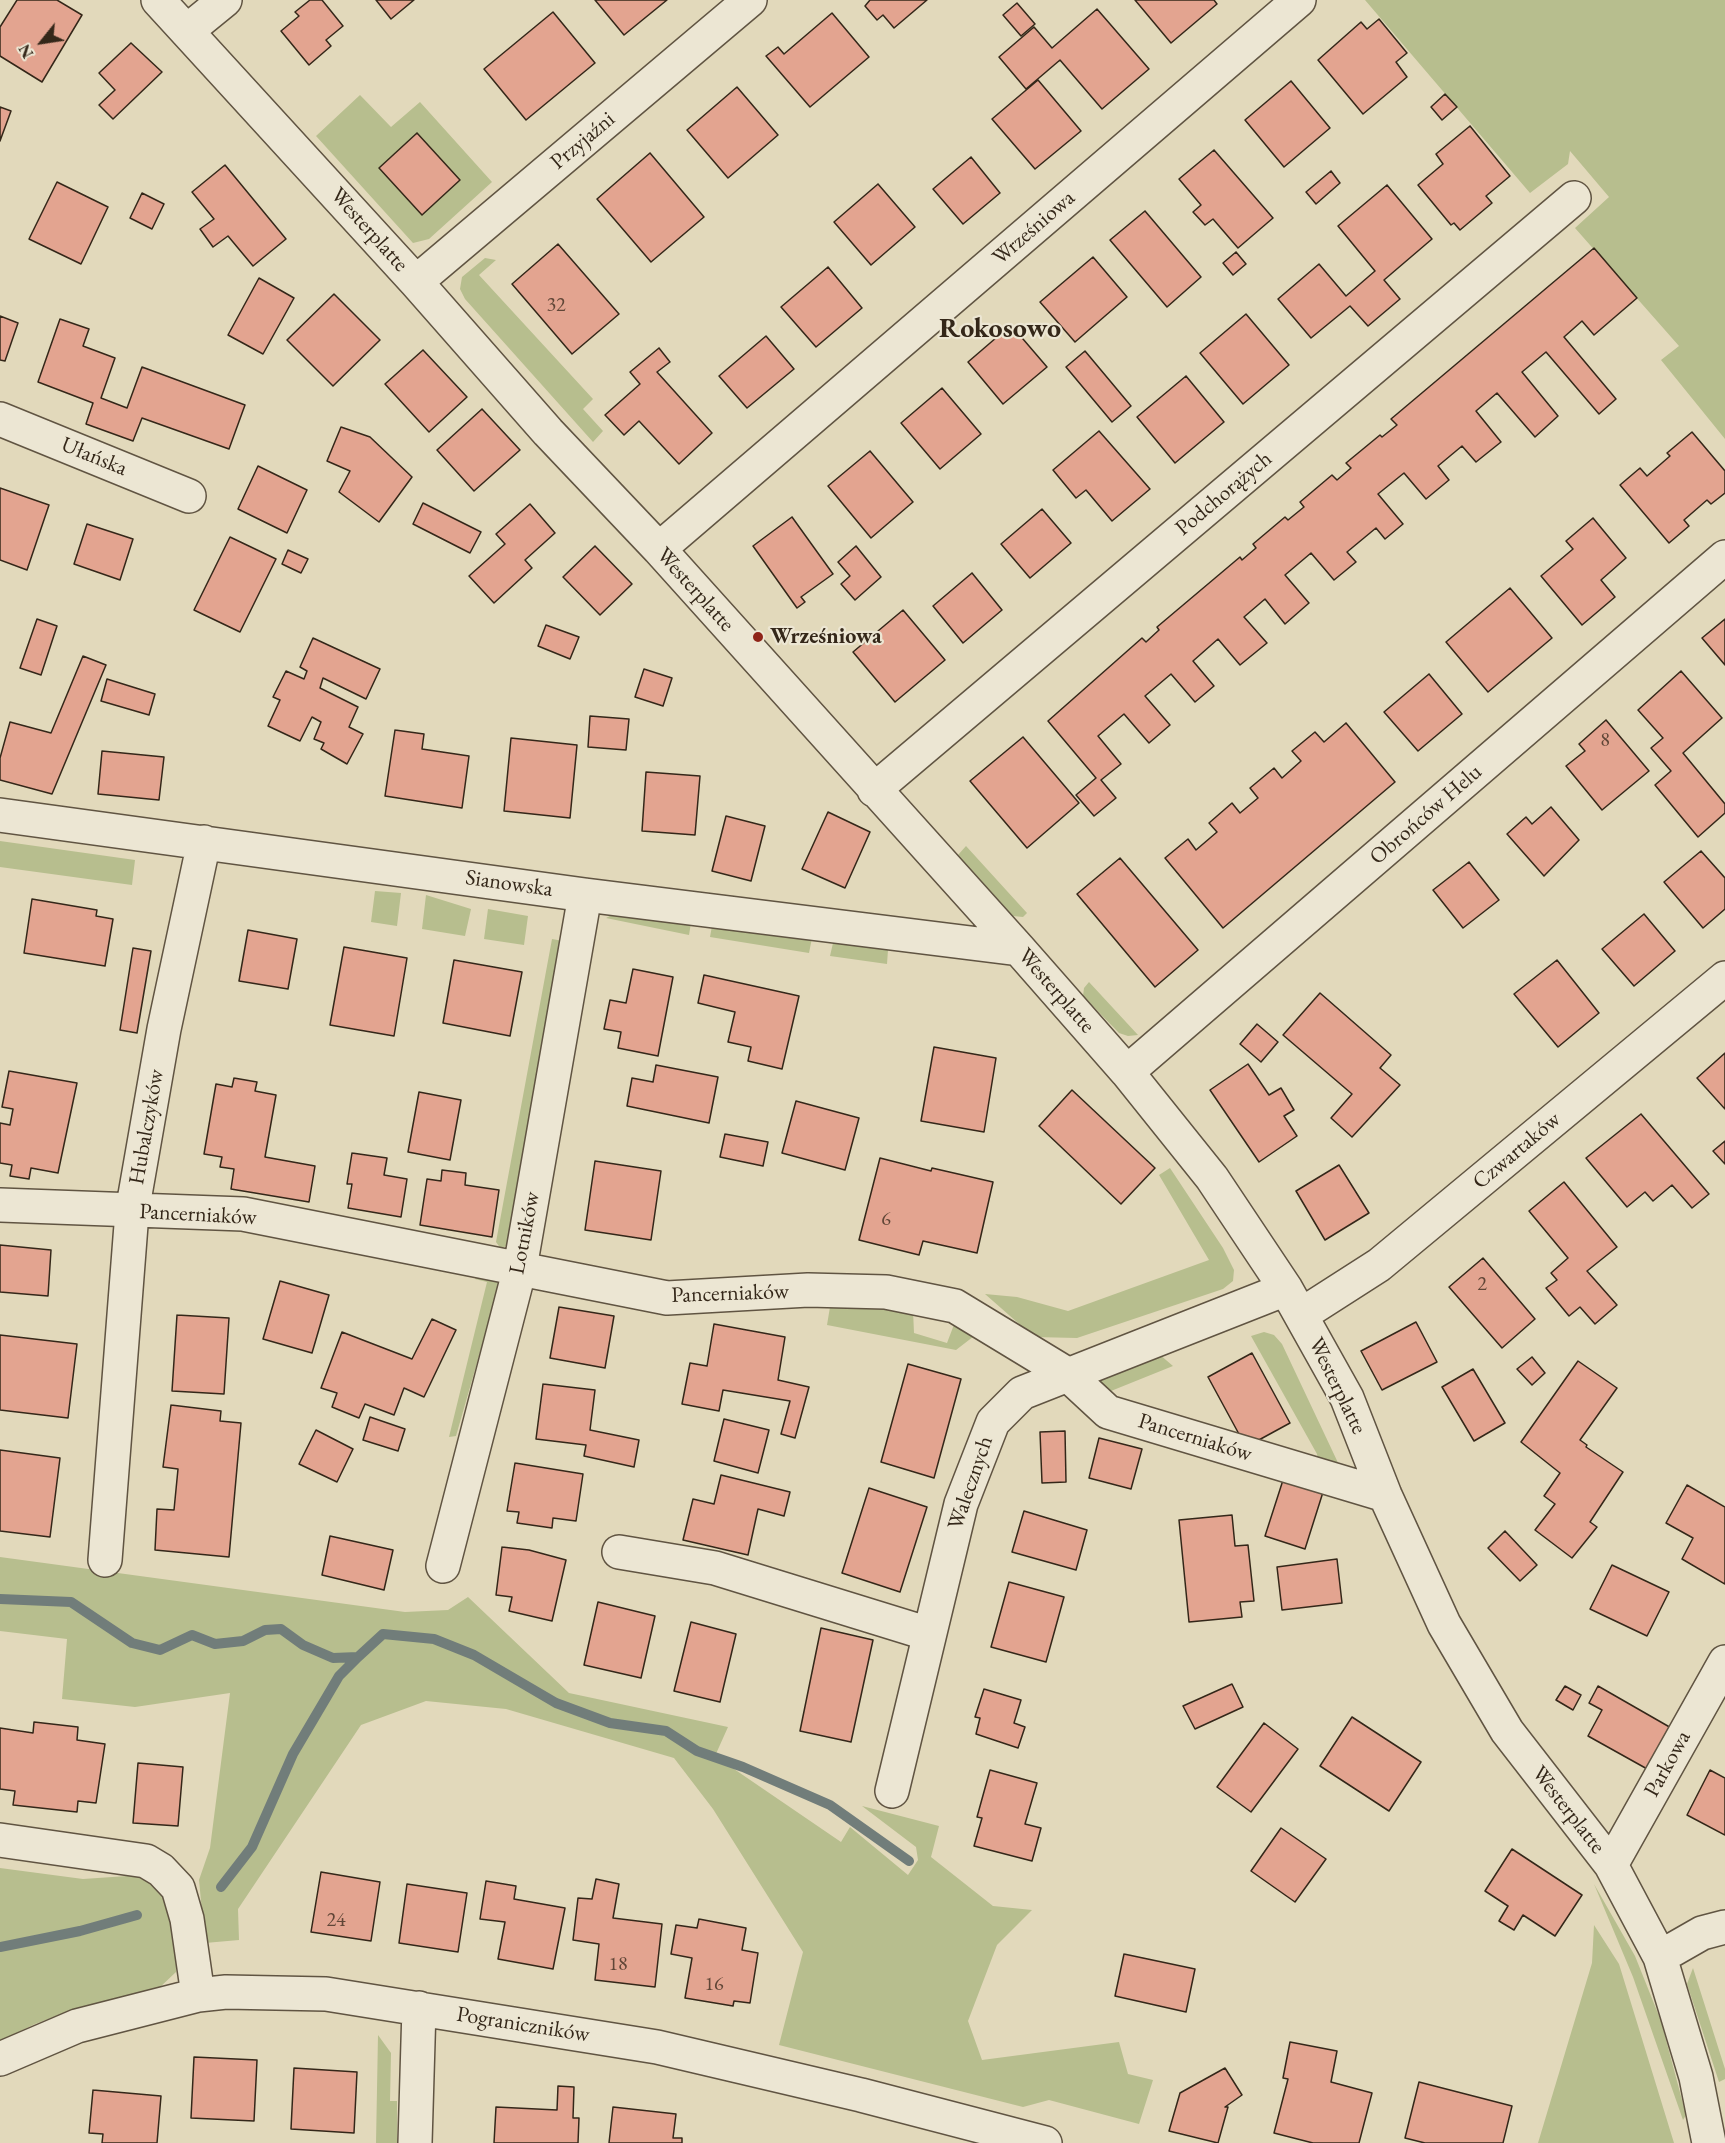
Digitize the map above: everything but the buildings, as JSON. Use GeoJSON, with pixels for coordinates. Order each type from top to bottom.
{"type":"FeatureCollection","features":[{"type":"Feature","properties":{"kind":"street","name":"Westerplatte"},"geometry":{"type":"LineString","coordinates":[[158,0],[416,282],[548,432],[659,549],[1019,949],[1127,1072],[1212,1178],[1294,1302],[1347,1398],[1385,1495],[1444,1624],[1507,1731],[1611,1866],[1660,1957],[1696,2077],[1709,2143]]}},
{"type":"Feature","properties":{"kind":"street"},"geometry":{"type":"LineString","coordinates":[[187,31],[225,0]]}},
{"type":"Feature","properties":{"kind":"street","name":"Przyjaźni"},"geometry":{"type":"LineString","coordinates":[[416,282],[750,0]]}},
{"type":"Feature","properties":{"kind":"street","name":"Wrześniowa"},"geometry":{"type":"LineString","coordinates":[[659,549],[1299,0]]}},
{"type":"Feature","properties":{"kind":"street","name":"Podchorążych"},"geometry":{"type":"LineString","coordinates":[[874,790],[1574,198]]}},
{"type":"Feature","properties":{"kind":"street","name":"Ułańska"},"geometry":{"type":"LineString","coordinates":[[0,419],[189,496]]}},
{"type":"Feature","properties":{"kind":"street","name":"Obrońców Helu"},"geometry":{"type":"LineString","coordinates":[[1127,1072],[1725,557]]}},
{"type":"Feature","properties":{"kind":"street","name":"Sianowska"},"geometry":{"type":"LineString","coordinates":[[0,815],[585,895],[1019,949]]}},
{"type":"Feature","properties":{"kind":"street","name":"Hubalczyków"},"geometry":{"type":"LineString","coordinates":[[105,1560],[132,1212],[164,1029],[204,842]]}},
{"type":"Feature","properties":{"kind":"street","name":"Lotników"},"geometry":{"type":"LineString","coordinates":[[443,1566],[520,1268],[585,895]]}},
{"type":"Feature","properties":{"kind":"street","name":"Czwartaków"},"geometry":{"type":"LineString","coordinates":[[1294,1302],[1379,1265],[1725,978]]}},
{"type":"Feature","properties":{"kind":"street","name":"Pancerniaków"},"geometry":{"type":"LineString","coordinates":[[0,1205],[132,1212],[243,1214],[667,1298],[808,1290],[886,1292],[956,1306],[1067,1374],[1108,1412],[1385,1495]]}},
{"type":"Feature","properties":{"kind":"street","name":"Walecznych"},"geometry":{"type":"LineString","coordinates":[[892,1791],[961,1504],[993,1422],[1022,1393],[1067,1374],[1294,1302]]}},
{"type":"Feature","properties":{"kind":"street"},"geometry":{"type":"LineString","coordinates":[[619,1552],[715,1568],[929,1634]]}},
{"type":"Feature","properties":{"kind":"street","name":"Parkowa"},"geometry":{"type":"LineString","coordinates":[[1611,1866],[1725,1662]]}},
{"type":"Feature","properties":{"kind":"street"},"geometry":{"type":"LineString","coordinates":[[0,1840],[146,1861],[161,1870],[178,1888],[184,1908],[198,1995]]}},
{"type":"Feature","properties":{"kind":"street"},"geometry":{"type":"LineString","coordinates":[[1660,1957],[1702,1934],[1725,1927]]}},
{"type":"Feature","properties":{"kind":"street","name":"Pograniczników"},"geometry":{"type":"LineString","coordinates":[[0,2059],[77,2026],[198,1995],[226,1992],[326,1994],[657,2047],[861,2095],[1045,2143]]}},
{"type":"Feature","properties":{"kind":"street"},"geometry":{"type":"LineString","coordinates":[[415,2143],[419,2008]]}},
{"type":"Feature","properties":{"kind":"green space"},"geometry":{"type":"Polygon","coordinates":[[[1365,0],[1725,0],[1725,439],[1661,360],[1679,346],[1575,228],[1609,197],[1570,151],[1568,164],[1530,193],[1365,0]]]}},
{"type":"Feature","properties":{"kind":"green space"},"geometry":{"type":"Polygon","coordinates":[[[360,95],[391,127],[420,102],[492,182],[429,239],[413,243],[316,136],[360,95]]]}},
{"type":"Feature","properties":{"kind":"green space"},"geometry":{"type":"Polygon","coordinates":[[[485,258],[496,260],[479,275],[593,399],[583,409],[603,431],[593,442],[465,299],[460,289],[462,277],[485,258]]]}},
{"type":"Feature","properties":{"kind":"green space"},"geometry":{"type":"Polygon","coordinates":[[[0,841],[135,860],[132,885],[0,867],[0,841]]]}},
{"type":"Feature","properties":{"kind":"green space"},"geometry":{"type":"Polygon","coordinates":[[[966,846],[1027,913],[1023,917],[1013,916],[958,855],[966,846]]]}},
{"type":"Feature","properties":{"kind":"green space"},"geometry":{"type":"Polygon","coordinates":[[[375,891],[401,893],[397,926],[371,922],[375,891]]]}},
{"type":"Feature","properties":{"kind":"green space"},"geometry":{"type":"Polygon","coordinates":[[[426,895],[471,909],[465,936],[422,929],[426,895]]]}},
{"type":"Feature","properties":{"kind":"green space"},"geometry":{"type":"Polygon","coordinates":[[[488,909],[528,916],[524,945],[484,939],[488,909]]]}},
{"type":"Feature","properties":{"kind":"green space"},"geometry":{"type":"Polygon","coordinates":[[[619,911],[691,923],[689,935],[606,918],[619,911]]]}},
{"type":"Feature","properties":{"kind":"green space"},"geometry":{"type":"Polygon","coordinates":[[[712,926],[812,938],[809,953],[710,937],[712,926]]]}},
{"type":"Feature","properties":{"kind":"green space"},"geometry":{"type":"Polygon","coordinates":[[[552,939],[563,941],[511,1243],[501,1249],[496,1242],[552,939]]]}},
{"type":"Feature","properties":{"kind":"green space"},"geometry":{"type":"Polygon","coordinates":[[[833,943],[888,950],[887,964],[830,956],[833,943]]]}},
{"type":"Feature","properties":{"kind":"green space"},"geometry":{"type":"Polygon","coordinates":[[[1089,982],[1138,1035],[1128,1036],[1119,1033],[1083,996],[1084,988],[1089,982]]]}},
{"type":"Feature","properties":{"kind":"green space"},"geometry":{"type":"Polygon","coordinates":[[[1170,1168],[1223,1248],[1234,1270],[1233,1281],[1223,1289],[1077,1338],[1034,1337],[985,1294],[1017,1297],[1068,1311],[1209,1260],[1159,1175],[1170,1168]]]}},
{"type":"Feature","properties":{"kind":"green space"},"geometry":{"type":"Polygon","coordinates":[[[480,1272],[501,1279],[456,1436],[449,1437],[487,1282],[475,1279],[480,1272]]]}},
{"type":"Feature","properties":{"kind":"green space"},"geometry":{"type":"Polygon","coordinates":[[[869,1304],[913,1310],[914,1333],[947,1343],[955,1322],[978,1333],[956,1350],[827,1325],[830,1307],[869,1304]]]}},
{"type":"Feature","properties":{"kind":"green space"},"geometry":{"type":"Polygon","coordinates":[[[1264,1332],[1274,1335],[1282,1344],[1340,1467],[1318,1462],[1317,1454],[1251,1336],[1264,1332]]]}},
{"type":"Feature","properties":{"kind":"green space"},"geometry":{"type":"Polygon","coordinates":[[[1159,1354],[1173,1366],[1106,1393],[1090,1377],[1159,1354]]]}},
{"type":"Feature","properties":{"kind":"green space"},"geometry":{"type":"Polygon","coordinates":[[[0,1557],[405,1612],[448,1610],[468,1597],[569,1693],[728,1727],[715,1756],[841,1842],[850,1827],[908,1875],[918,1860],[916,1847],[862,1806],[939,1826],[931,1857],[993,1906],[1032,1910],[997,1945],[968,2021],[982,2060],[1119,2042],[1128,2074],[1153,2080],[1139,2124],[1049,2100],[1023,2107],[779,2045],[803,1952],[713,1809],[674,1758],[506,1709],[426,1701],[361,1725],[238,1909],[239,1940],[205,1943],[199,1880],[210,1848],[230,1693],[135,1707],[62,1699],[67,1639],[0,1631],[0,1557]]]}},
{"type":"Feature","properties":{"kind":"green space"},"geometry":{"type":"Polygon","coordinates":[[[0,1868],[83,1879],[142,1875],[158,1882],[176,1923],[176,1972],[157,1990],[80,2007],[35,2024],[0,2041],[0,1868]]]}},
{"type":"Feature","properties":{"kind":"green space"},"geometry":{"type":"Polygon","coordinates":[[[1594,1884],[1635,1956],[1661,2021],[1686,2115],[1683,2120],[1633,1977],[1594,1884]]]}},
{"type":"Feature","properties":{"kind":"green space"},"geometry":{"type":"Polygon","coordinates":[[[1594,1925],[1619,1964],[1674,2143],[1538,2143],[1592,1963],[1594,1925]]]}},
{"type":"Feature","properties":{"kind":"green space"},"geometry":{"type":"Polygon","coordinates":[[[1693,1968],[1725,2069],[1725,2079],[1719,2082],[1687,1984],[1693,1968]]]}},
{"type":"Feature","properties":{"kind":"green space"},"geometry":{"type":"Polygon","coordinates":[[[378,2035],[391,2053],[390,2101],[397,2101],[397,2143],[376,2143],[378,2035]]]}},
{"type":"Feature","properties":{"kind":"waterway"},"geometry":{"type":"LineString","coordinates":[[0,1599],[71,1602],[132,1643],[160,1650],[192,1635],[215,1644],[243,1641],[265,1630],[281,1629],[303,1645],[333,1658],[358,1657],[383,1634],[434,1639],[474,1655],[556,1703],[610,1723],[666,1731],[697,1751],[743,1767],[830,1805],[909,1861]]}},
{"type":"Feature","properties":{"kind":"waterway"},"geometry":{"type":"LineString","coordinates":[[221,1887],[252,1847],[293,1754],[339,1676],[358,1657]]}},
{"type":"Feature","properties":{"kind":"waterway"},"geometry":{"type":"LineString","coordinates":[[0,1947],[80,1931],[137,1915]]}},
{"type":"Feature","properties":{"kind":"place","name":"Wrześniowa"},"geometry":{"type":"Point","coordinates":[758,637]}},
{"type":"Feature","properties":{"kind":"district","name":"Rokosowo"},"geometry":{"type":"Point","coordinates":[1000,329]}}]}
